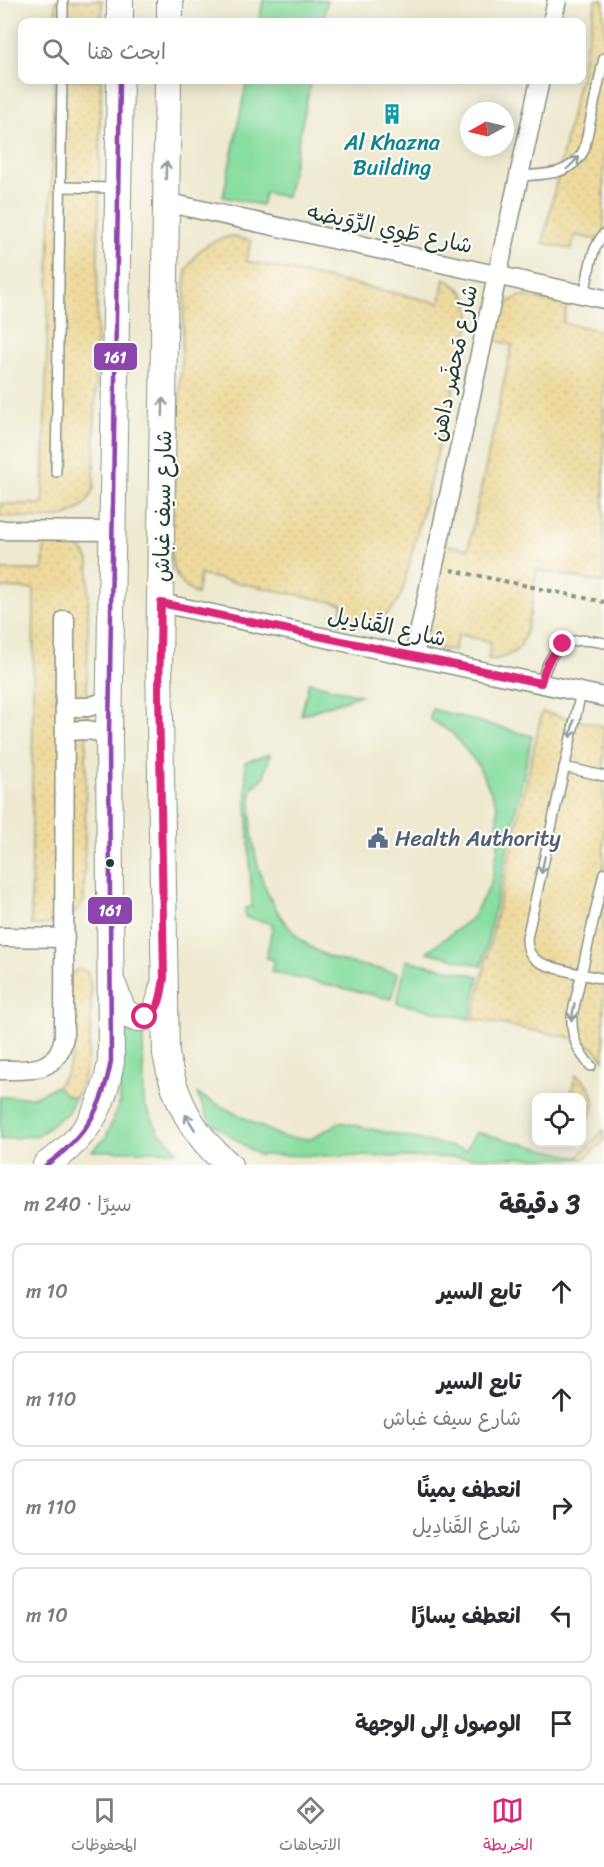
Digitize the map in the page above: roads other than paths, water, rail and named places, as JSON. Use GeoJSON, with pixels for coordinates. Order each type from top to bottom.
{"type":"FeatureCollection","features":[{"type":"Feature","properties":{"kind":"street"},"geometry":{"type":"LineString","coordinates":[[553,18],[557,0]]}},
{"type":"Feature","properties":{"kind":"street"},"geometry":{"type":"LineString","coordinates":[[46,1165],[77,1141],[90,1123],[101,1104],[108,1083],[111,1061],[109,734],[120,84]]}},
{"type":"Feature","properties":{"kind":"street","name":"شارع سيف غباش"},"geometry":{"type":"LineString","coordinates":[[168,84],[159,692],[166,1054],[177,1099],[201,1139],[228,1165]]}},
{"type":"Feature","properties":{"kind":"street","name":"شارع مَحضَر داهن"},"geometry":{"type":"LineString","coordinates":[[414,656],[539,84]]}},
{"type":"Feature","properties":{"kind":"street","name":"شارع طَوِي الرِّوَيضه"},"geometry":{"type":"LineString","coordinates":[[165,202],[604,299]]}},
{"type":"Feature","properties":{"kind":"street"},"geometry":{"type":"LineString","coordinates":[[0,530],[112,531]]}},
{"type":"Feature","properties":{"kind":"street","name":"شارع القَنادِيل"},"geometry":{"type":"LineString","coordinates":[[161,603],[604,697]]}},
{"type":"Feature","properties":{"kind":"street"},"geometry":{"type":"LineString","coordinates":[[0,1070],[36,1069],[45,1066],[58,1053],[64,1037],[65,620]]}},
{"type":"Feature","properties":{"kind":"street"},"geometry":{"type":"LineString","coordinates":[[65,707],[88,706],[110,700]]}},
{"type":"Feature","properties":{"kind":"street"},"geometry":{"type":"LineString","coordinates":[[65,730],[88,730],[109,734]]}},
{"type":"Feature","properties":{"kind":"street"},"geometry":{"type":"LineString","coordinates":[[0,937],[65,938]]}},
{"type":"Feature","properties":{"kind":"street"},"geometry":{"type":"LineString","coordinates":[[111,980],[126,1013],[141,1018],[149,1016],[157,1008],[164,978]]}},
{"type":"Feature","properties":{"kind":"lane"},"geometry":{"type":"LineString","coordinates":[[63,0],[63,18]]}},
{"type":"Feature","properties":{"kind":"lane"},"geometry":{"type":"LineString","coordinates":[[519,177],[558,173],[567,169],[580,157],[584,150],[604,58]]}},
{"type":"Feature","properties":{"kind":"lane"},"geometry":{"type":"LineString","coordinates":[[56,472],[62,84]]}},
{"type":"Feature","properties":{"kind":"lane"},"geometry":{"type":"LineString","coordinates":[[60,187],[117,188]]}},
{"type":"Feature","properties":{"kind":"lane"},"geometry":{"type":"LineString","coordinates":[[584,295],[597,242],[604,234]]}},
{"type":"Feature","properties":{"kind":"lane"},"geometry":{"type":"LineString","coordinates":[[541,683],[553,653],[563,644],[577,639],[604,643]]}},
{"type":"Feature","properties":{"kind":"lane"},"geometry":{"type":"LineString","coordinates":[[580,692],[526,946],[530,954],[539,962],[604,979]]}},
{"type":"Feature","properties":{"kind":"lane"},"geometry":{"type":"LineString","coordinates":[[564,766],[604,776]]}},
{"type":"Feature","properties":{"kind":"lane"},"geometry":{"type":"LineString","coordinates":[[591,1066],[577,1047],[572,1026],[604,873]]}},
{"type":"Feature","properties":{"kind":"place","name":"Al Khazna Building"},"geometry":{"type":"Point","coordinates":[392,114]}},
{"type":"Feature","properties":{"kind":"place","name":"Health Authority"},"geometry":{"type":"Point","coordinates":[378,838]}}]}
